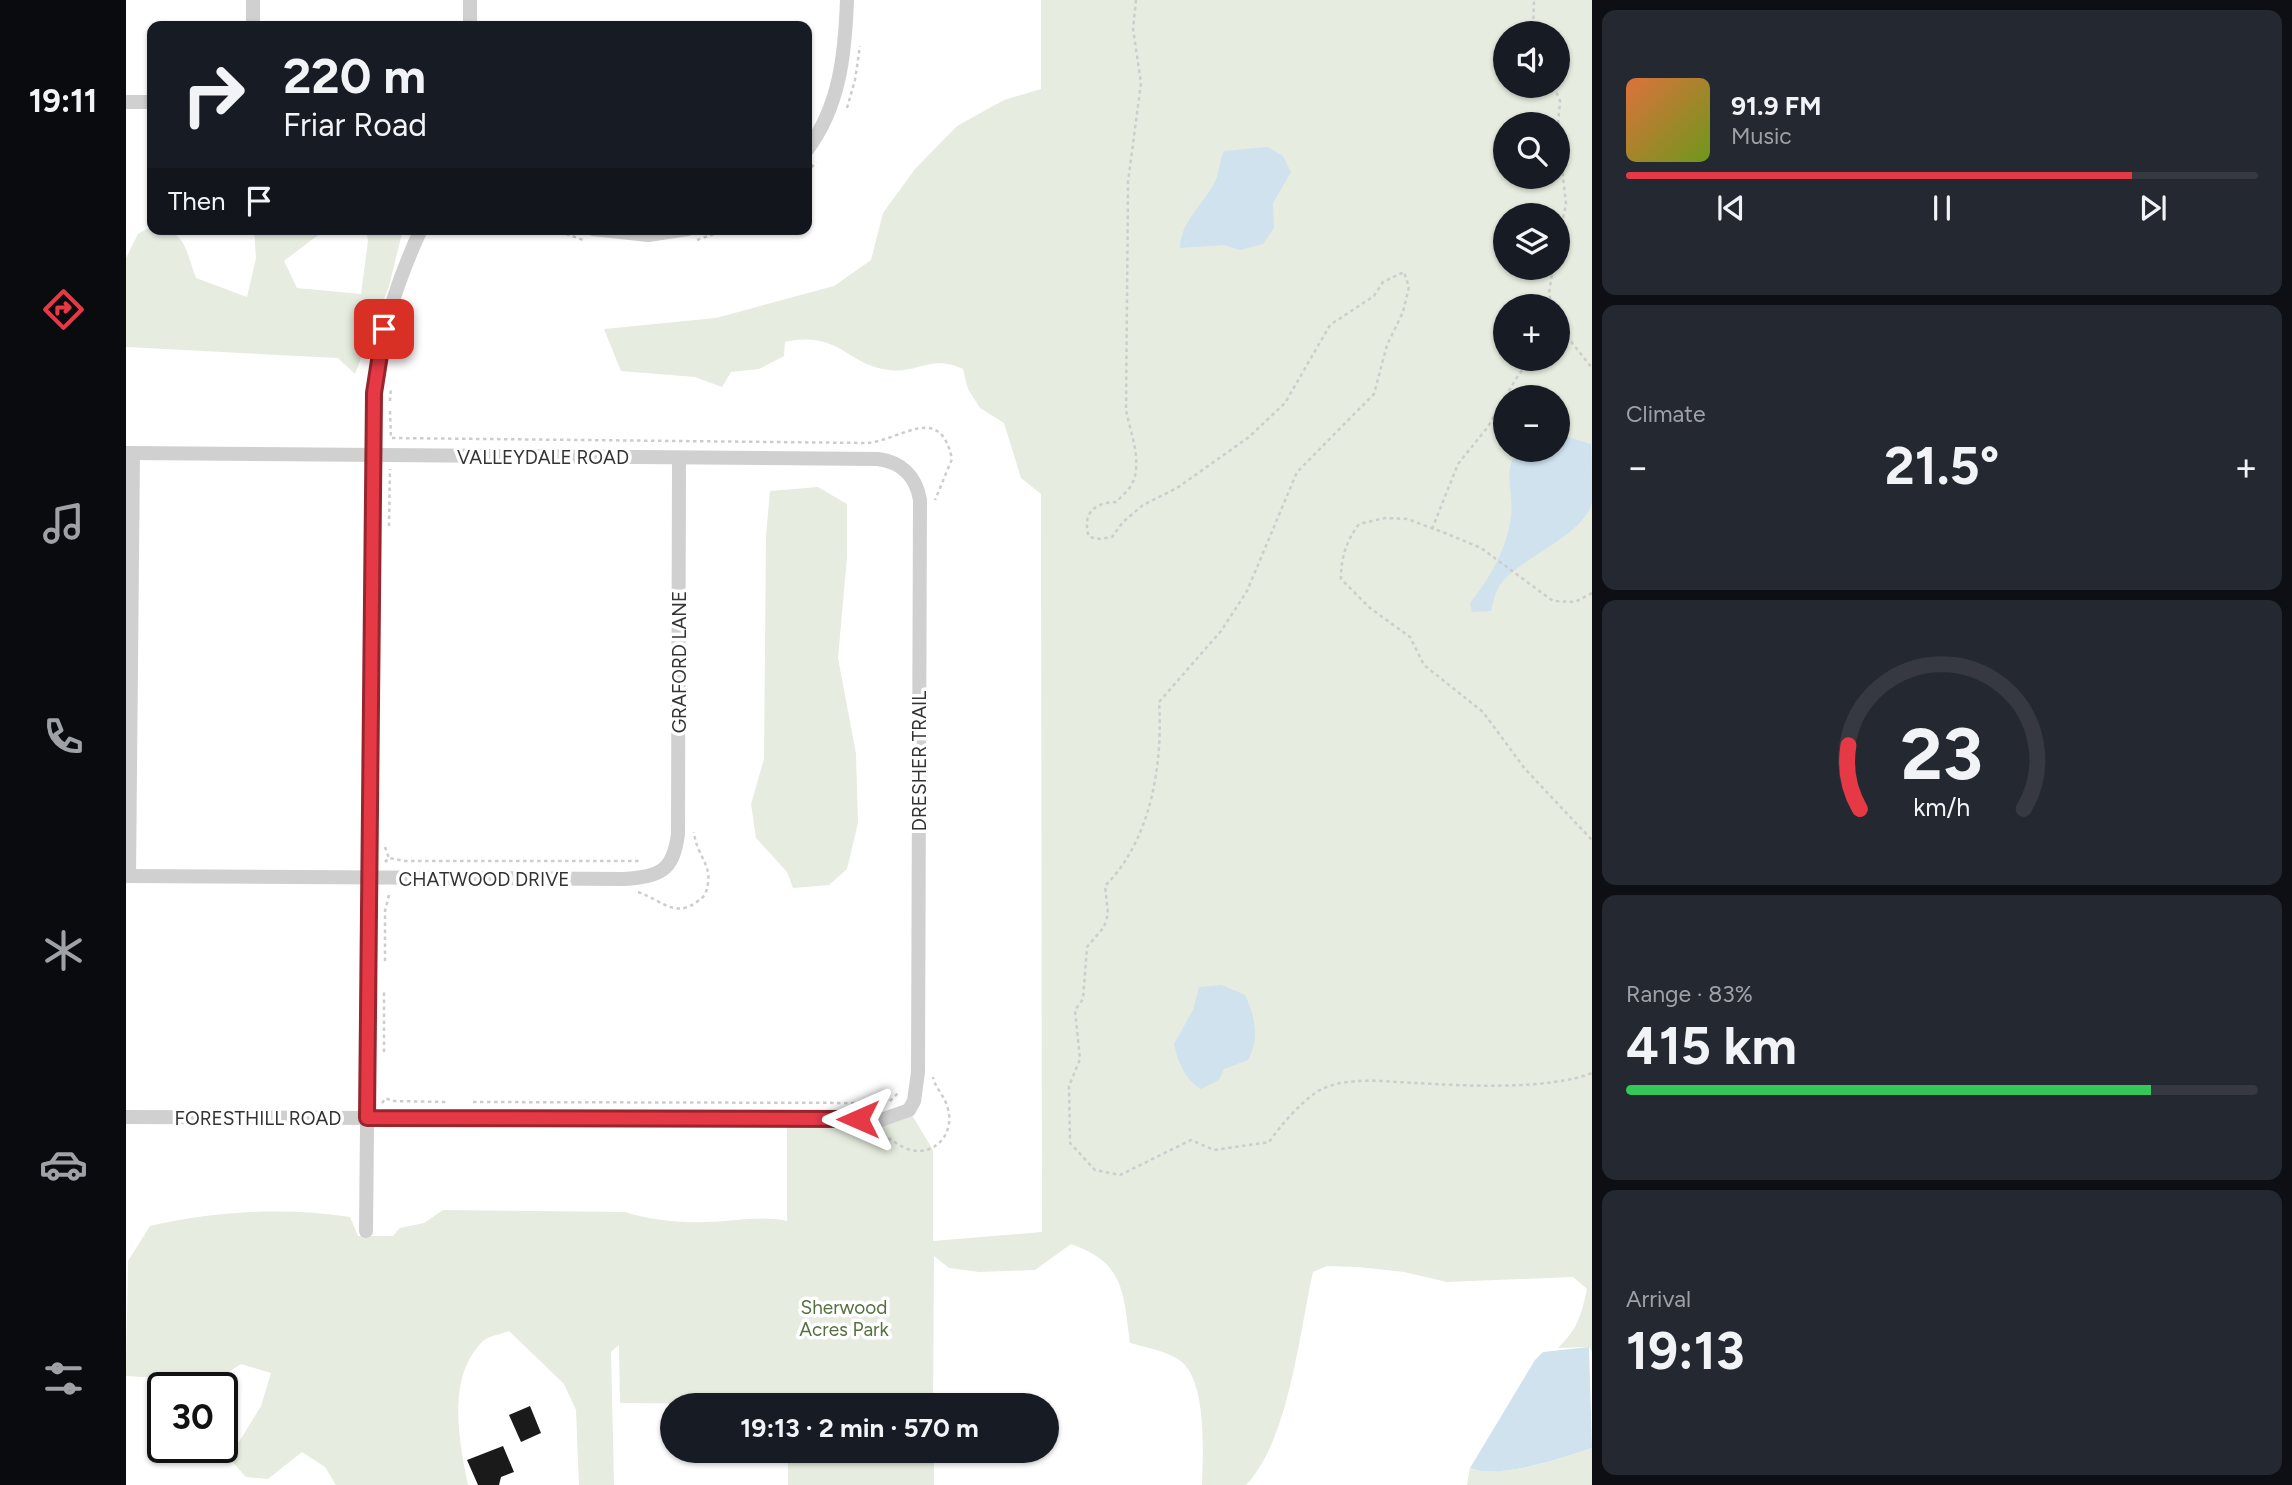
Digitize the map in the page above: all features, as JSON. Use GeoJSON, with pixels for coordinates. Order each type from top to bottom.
{"type":"FeatureCollection","features":[{"type":"Feature","properties":{"kind":"street"},"geometry":{"type":"LineString","coordinates":[[253,0],[253,21]]}},
{"type":"Feature","properties":{"kind":"street"},"geometry":{"type":"LineString","coordinates":[[470,0],[470,21]]}},
{"type":"Feature","properties":{"kind":"street"},"geometry":{"type":"LineString","coordinates":[[812,141],[831,107],[840,78],[847,0]]}},
{"type":"Feature","properties":{"kind":"street"},"geometry":{"type":"LineString","coordinates":[[126,102],[147,102]]}},
{"type":"Feature","properties":{"kind":"street"},"geometry":{"type":"LineString","coordinates":[[366,1231],[374,393],[379,346],[401,276],[418,235]]}},
{"type":"Feature","properties":{"kind":"street"},"geometry":{"type":"LineString","coordinates":[[127,876],[130,453]]}},
{"type":"Feature","properties":{"kind":"street","name":"VALLEYDALE ROAD"},"geometry":{"type":"LineString","coordinates":[[130,453],[886,460],[901,467],[912,477],[919,492],[920,518]]}},
{"type":"Feature","properties":{"kind":"street","name":"GRAFORD LANE"},"geometry":{"type":"LineString","coordinates":[[669,864],[676,852],[678,834],[679,458]]}},
{"type":"Feature","properties":{"kind":"street","name":"DRESHER TRAIL"},"geometry":{"type":"LineString","coordinates":[[918,1003],[920,518]]}},
{"type":"Feature","properties":{"kind":"street","name":"CHATWOOD DRIVE"},"geometry":{"type":"LineString","coordinates":[[127,876],[624,879],[649,877],[669,864]]}},
{"type":"Feature","properties":{"kind":"street","name":"FORESTHILL ROAD"},"geometry":{"type":"LineString","coordinates":[[126,1117],[891,1119],[909,1110],[914,1101],[918,1072],[918,1003]]}},
{"type":"Feature","properties":{"kind":"path"},"geometry":{"type":"LineString","coordinates":[[1136,0],[1133,29],[1141,83],[1128,183],[1126,410],[1135,446],[1136,464],[1132,485],[1116,502],[1102,502],[1088,513],[1084,523],[1089,537],[1112,537],[1123,522],[1143,505],[1177,488],[1249,437],[1285,403],[1330,325],[1374,296],[1383,282],[1404,272],[1409,287],[1403,312],[1387,345],[1374,394],[1297,472],[1247,591],[1221,631],[1159,702],[1160,746],[1147,814],[1133,851],[1105,887],[1108,914],[1104,927],[1087,947],[1083,999],[1075,1010],[1080,1059],[1069,1086],[1070,1143],[1095,1170],[1121,1175],[1191,1140],[1214,1150],[1269,1142],[1281,1125],[1318,1090],[1340,1082],[1445,1085],[1570,1082],[1592,1073]]}},
{"type":"Feature","properties":{"kind":"path"},"geometry":{"type":"LineString","coordinates":[[1533,21],[1534,0]]}},
{"type":"Feature","properties":{"kind":"path"},"geometry":{"type":"LineString","coordinates":[[1570,340],[1592,368]]}},
{"type":"Feature","properties":{"kind":"path"},"geometry":{"type":"LineString","coordinates":[[391,380],[391,438],[867,443],[889,440],[907,429],[930,428],[944,436],[952,459],[948,473],[937,490],[934,505]]}},
{"type":"Feature","properties":{"kind":"path"},"geometry":{"type":"LineString","coordinates":[[1432,529],[1458,464],[1493,418]]}},
{"type":"Feature","properties":{"kind":"path"},"geometry":{"type":"LineString","coordinates":[[1592,593],[1575,602],[1553,601],[1481,548],[1408,519],[1385,518],[1359,524],[1346,542],[1341,561],[1341,579],[1370,608],[1410,637],[1424,665],[1483,712],[1525,769],[1592,840]]}},
{"type":"Feature","properties":{"kind":"path"},"geometry":{"type":"LineString","coordinates":[[630,892],[650,896],[675,910],[688,908],[705,895],[710,873],[696,846],[693,824]]}},
{"type":"Feature","properties":{"kind":"path"},"geometry":{"type":"LineString","coordinates":[[384,862],[389,858],[405,861],[647,860]]}},
{"type":"Feature","properties":{"kind":"path"},"geometry":{"type":"LineString","coordinates":[[384,890],[389,895]]}},
{"type":"Feature","properties":{"kind":"path"},"geometry":{"type":"LineString","coordinates":[[384,963],[386,911],[389,895],[394,892]]}},
{"type":"Feature","properties":{"kind":"path"},"geometry":{"type":"LineString","coordinates":[[383,1062],[384,988]]}},
{"type":"Feature","properties":{"kind":"path"},"geometry":{"type":"LineString","coordinates":[[872,1133],[913,1150],[935,1147],[944,1139],[949,1127],[947,1106],[932,1073]]}},
{"type":"Feature","properties":{"kind":"path"},"geometry":{"type":"LineString","coordinates":[[465,1102],[878,1104],[888,1102],[902,1089]]}},
{"type":"Feature","properties":{"kind":"path"},"geometry":{"type":"LineString","coordinates":[[382,1103],[385,1096],[392,1101],[451,1102]]}},
{"type":"Feature","properties":{"kind":"green space","name":"Sherwood Acres Park"},"geometry":{"type":"Polygon","coordinates":[[[1041,0],[1592,0],[1592,1352],[1589,1347],[1558,1348],[1578,1321],[1587,1289],[1573,1277],[1447,1282],[1404,1272],[1327,1266],[1313,1272],[1290,1385],[1273,1441],[1261,1465],[1246,1485],[1202,1485],[1202,1420],[1196,1386],[1190,1372],[1182,1362],[1171,1355],[1130,1343],[1118,1282],[1112,1270],[1102,1260],[1071,1244],[1035,1270],[979,1272],[949,1268],[934,1256],[933,1393],[660,1393],[660,1403],[620,1403],[619,1345],[611,1352],[614,1485],[579,1485],[576,1410],[564,1384],[509,1331],[483,1341],[471,1356],[464,1372],[458,1410],[461,1449],[468,1485],[336,1485],[325,1467],[302,1452],[268,1479],[246,1477],[233,1463],[238,1463],[238,1443],[261,1406],[271,1373],[241,1364],[229,1372],[147,1372],[147,1377],[126,1376],[128,1261],[150,1226],[225,1214],[275,1211],[350,1217],[358,1236],[393,1236],[400,1228],[424,1223],[443,1210],[625,1212],[654,1219],[685,1222],[756,1219],[787,1221],[787,1119],[881,1120],[909,1110],[933,1150],[933,1241],[1042,1232],[1041,494],[1021,478],[1004,423],[980,408],[968,389],[963,369],[942,363],[889,370],[862,362],[831,344],[803,340],[785,342],[784,356],[759,369],[731,372],[722,387],[695,377],[621,371],[604,329],[716,318],[834,286],[871,260],[883,213],[915,169],[957,126],[1004,100],[1041,89],[1041,0]]]}},
{"type":"Feature","properties":{"kind":"green space"},"geometry":{"type":"Polygon","coordinates":[[[147,229],[147,235],[175,235],[183,243],[196,278],[247,297],[256,258],[254,235],[318,235],[284,261],[297,288],[361,294],[367,235],[402,235],[389,286],[355,374],[338,358],[126,347],[126,258],[138,234],[147,229]]]}},
{"type":"Feature","properties":{"kind":"green space"},"geometry":{"type":"Polygon","coordinates":[[[818,487],[847,504],[847,557],[838,658],[856,754],[858,823],[847,869],[829,885],[793,888],[787,872],[756,838],[751,804],[764,759],[766,536],[770,491],[818,487]]]}},
{"type":"Feature","properties":{"kind":"green space"},"geometry":{"type":"Polygon","coordinates":[[[1592,1448],[1592,1485],[1467,1485],[1470,1468],[1482,1471],[1514,1470],[1592,1448]]]}},
{"type":"Feature","properties":{"kind":"green space"},"geometry":{"type":"Polygon","coordinates":[[[788,1463],[934,1463],[934,1485],[788,1485],[788,1463]]]}},
{"type":"Feature","properties":{"kind":"water"},"geometry":{"type":"Polygon","coordinates":[[[1268,147],[1283,156],[1291,172],[1273,203],[1274,228],[1263,244],[1240,250],[1224,245],[1180,248],[1188,221],[1215,182],[1224,151],[1268,147]]]}},
{"type":"Feature","properties":{"kind":"water"},"geometry":{"type":"Polygon","coordinates":[[[1570,438],[1591,444],[1592,503],[1576,527],[1509,575],[1498,588],[1491,611],[1472,612],[1470,603],[1497,562],[1506,540],[1512,508],[1511,462],[1570,462],[1570,438]]]}},
{"type":"Feature","properties":{"kind":"water"},"geometry":{"type":"Polygon","coordinates":[[[1222,985],[1245,995],[1254,1019],[1254,1044],[1248,1060],[1224,1069],[1219,1080],[1201,1089],[1183,1069],[1174,1044],[1193,1010],[1199,987],[1222,985]]]}},
{"type":"Feature","properties":{"kind":"water"},"geometry":{"type":"Polygon","coordinates":[[[1589,1347],[1592,1448],[1513,1470],[1482,1471],[1470,1468],[1535,1360],[1543,1352],[1589,1347]]]}},
{"type":"Feature","properties":{"kind":"building"},"geometry":{"type":"Polygon","coordinates":[[[530,1406],[541,1433],[521,1442],[509,1415],[530,1406]]]}},
{"type":"Feature","properties":{"kind":"building"},"geometry":{"type":"Polygon","coordinates":[[[503,1446],[514,1472],[501,1477],[499,1485],[478,1485],[467,1460],[503,1446]]]}},
{"type":"Feature","properties":{"kind":"route"},"geometry":{"type":"LineString","coordinates":[[384,329],[379,346],[374,393],[367,1118],[858,1119]]}}]}
